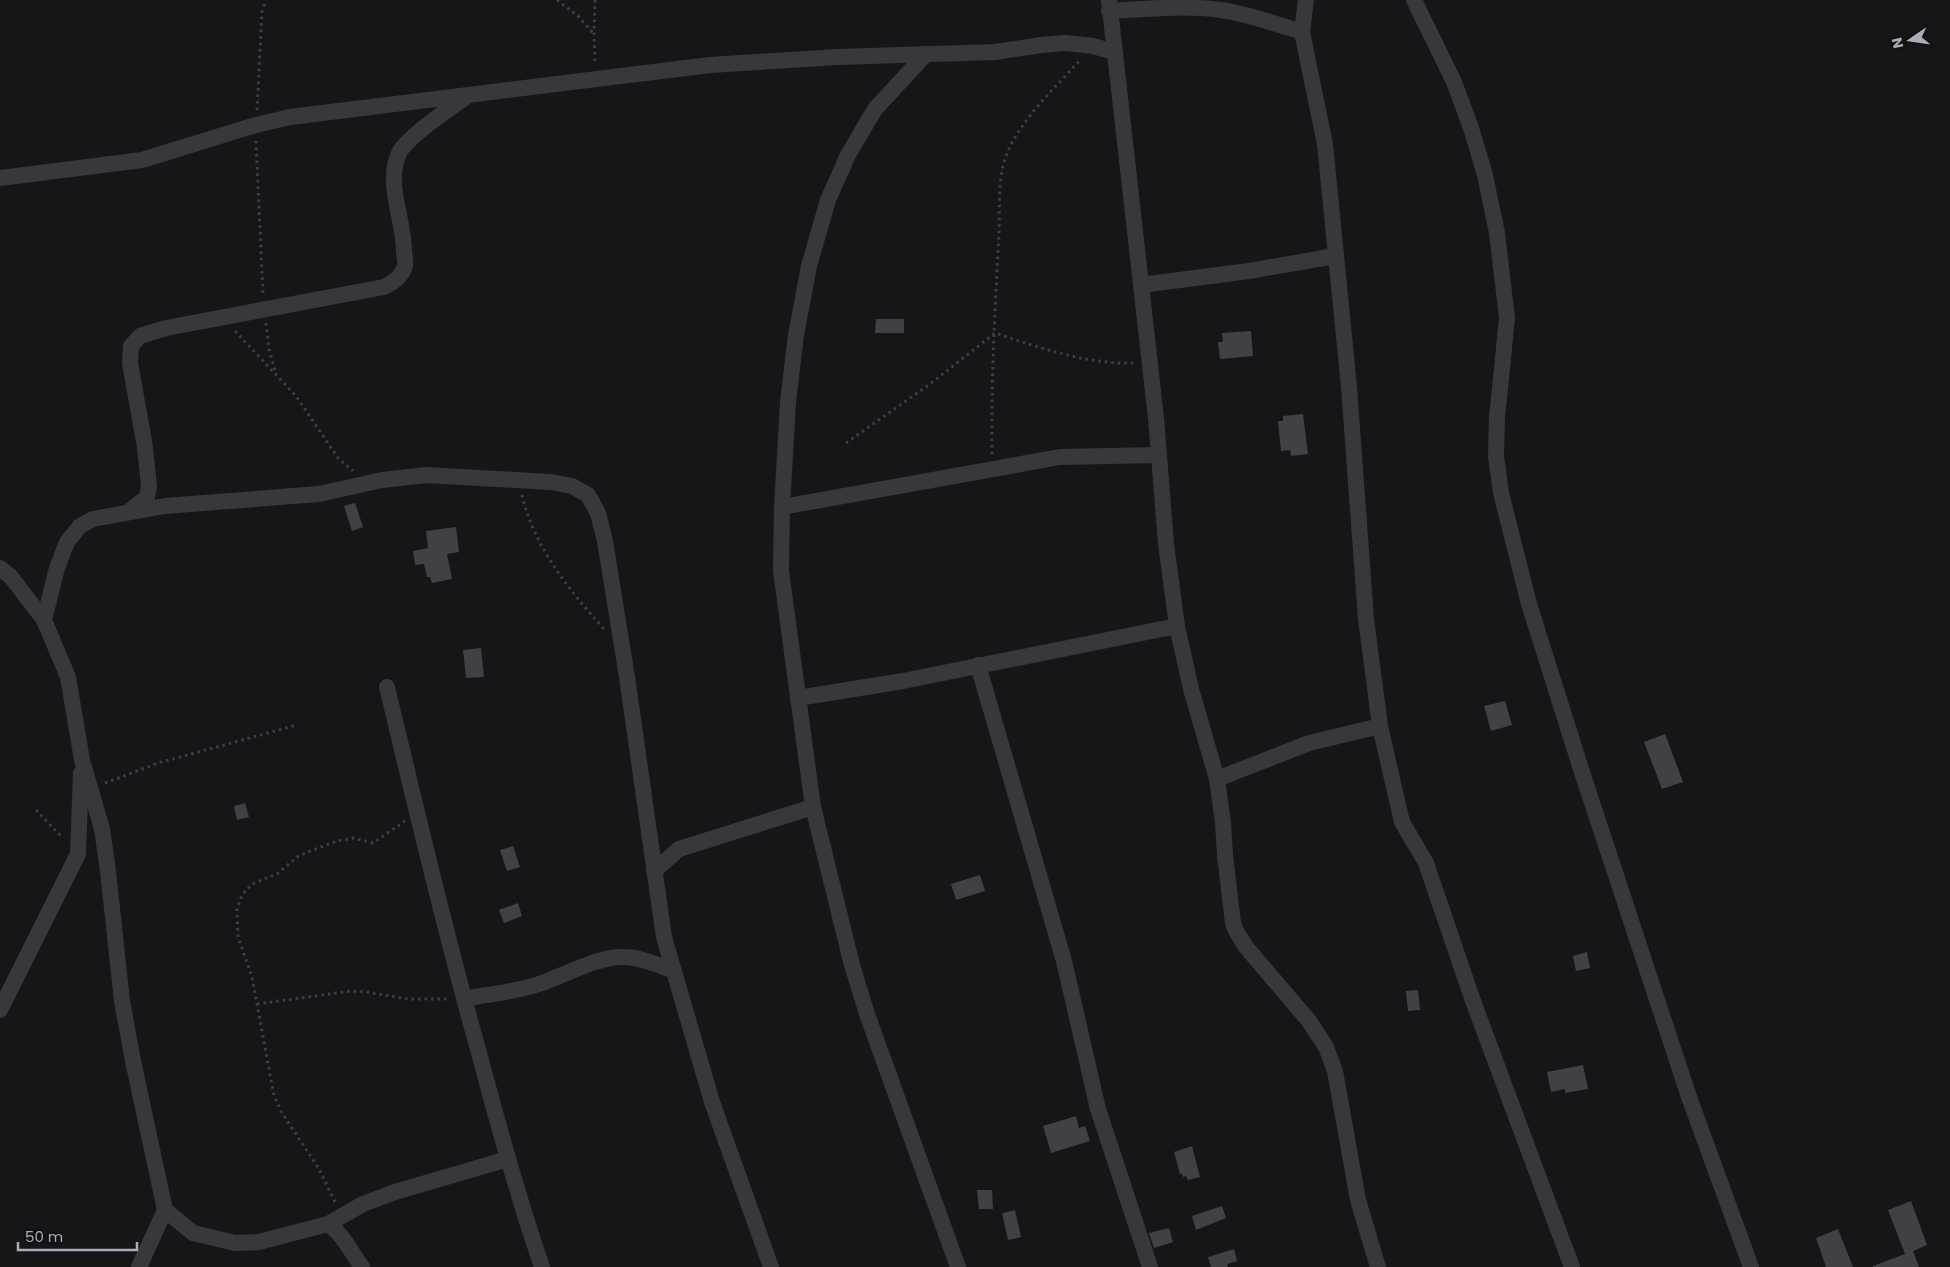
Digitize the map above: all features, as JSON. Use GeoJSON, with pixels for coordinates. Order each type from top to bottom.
{"type":"FeatureCollection","features":[{"type":"Feature","properties":{"kind":"street"},"geometry":{"type":"LineString","coordinates":[[1306,0],[1302,32],[1324,135],[1349,387],[1366,619],[1380,726],[1402,822],[1426,863],[1473,1001],[1572,1267]]}},
{"type":"Feature","properties":{"kind":"street"},"geometry":{"type":"LineString","coordinates":[[1414,0],[1454,82],[1471,128],[1497,233],[1507,318],[1497,418],[1496,456],[1501,493],[1529,604],[1689,1097],[1751,1267]]}},
{"type":"Feature","properties":{"kind":"street"},"geometry":{"type":"LineString","coordinates":[[1302,32],[1220,10],[1109,5],[1150,363],[1166,544],[1177,626],[1191,689],[1217,779],[1233,924],[1246,947],[1309,1021],[1326,1047],[1335,1071],[1358,1200],[1378,1267]]}},
{"type":"Feature","properties":{"kind":"street"},"geometry":{"type":"LineString","coordinates":[[0,178],[142,160],[256,125],[290,117],[710,65],[838,57],[995,52],[1041,44],[1066,43],[1093,46],[1114,52]]}},
{"type":"Feature","properties":{"kind":"street"},"geometry":{"type":"LineString","coordinates":[[926,54],[875,109],[848,155],[828,200],[809,266],[796,335],[788,402],[782,507],[781,571],[813,808],[852,965],[867,1014],[958,1267]]}},
{"type":"Feature","properties":{"kind":"street"},"geometry":{"type":"LineString","coordinates":[[129,512],[147,497],[149,486],[145,447],[130,363],[131,346],[140,336],[166,328],[384,287],[396,281],[405,267],[404,237],[395,191],[394,169],[400,151],[423,128],[468,96]]}},
{"type":"Feature","properties":{"kind":"street"},"geometry":{"type":"LineString","coordinates":[[1141,285],[1249,271],[1335,256]]}},
{"type":"Feature","properties":{"kind":"street"},"geometry":{"type":"LineString","coordinates":[[782,507],[1060,457],[1158,455]]}},
{"type":"Feature","properties":{"kind":"street"},"geometry":{"type":"LineString","coordinates":[[44,620],[57,568],[67,542],[80,526],[93,519],[202,502],[319,494],[382,480],[426,475],[518,480],[572,486],[588,495],[598,512],[605,541],[627,676],[664,937],[672,970],[712,1102],[771,1267]]}},
{"type":"Feature","properties":{"kind":"street"},"geometry":{"type":"LineString","coordinates":[[0,568],[11,577],[44,620],[68,677],[82,760],[102,829],[122,1001],[132,1061],[165,1210],[139,1267]]}},
{"type":"Feature","properties":{"kind":"street"},"geometry":{"type":"LineString","coordinates":[[798,698],[903,681],[1177,626]]}},
{"type":"Feature","properties":{"kind":"street"},"geometry":{"type":"LineString","coordinates":[[978,665],[1064,961],[1098,1108],[1150,1267]]}},
{"type":"Feature","properties":{"kind":"street"},"geometry":{"type":"LineString","coordinates":[[387,687],[416,812],[464,999],[524,1214],[542,1267]]}},
{"type":"Feature","properties":{"kind":"street"},"geometry":{"type":"LineString","coordinates":[[1217,779],[1309,743],[1380,726]]}},
{"type":"Feature","properties":{"kind":"street"},"geometry":{"type":"LineString","coordinates":[[0,1010],[78,854],[82,760]]}},
{"type":"Feature","properties":{"kind":"street"},"geometry":{"type":"LineString","coordinates":[[654,871],[679,849],[813,808]]}},
{"type":"Feature","properties":{"kind":"street"},"geometry":{"type":"LineString","coordinates":[[464,999],[538,984],[612,958],[625,957],[641,960],[672,970]]}},
{"type":"Feature","properties":{"kind":"street"},"geometry":{"type":"LineString","coordinates":[[165,1210],[193,1233],[235,1243],[259,1242],[334,1220],[364,1204],[395,1192],[508,1159]]}},
{"type":"Feature","properties":{"kind":"street"},"geometry":{"type":"LineString","coordinates":[[334,1220],[334,1228],[362,1267]]}},
{"type":"Feature","properties":{"kind":"path"},"geometry":{"type":"LineString","coordinates":[[266,0],[262,10],[260,33],[256,125],[260,265],[264,309],[276,374]]}},
{"type":"Feature","properties":{"kind":"path"},"geometry":{"type":"LineString","coordinates":[[557,0],[578,17],[594,34]]}},
{"type":"Feature","properties":{"kind":"path"},"geometry":{"type":"LineString","coordinates":[[595,0],[596,80]]}},
{"type":"Feature","properties":{"kind":"path"},"geometry":{"type":"LineString","coordinates":[[992,470],[991,402],[1001,187],[1004,162],[1008,150],[1032,114],[1093,46]]}},
{"type":"Feature","properties":{"kind":"path"},"geometry":{"type":"LineString","coordinates":[[221,317],[296,396],[338,458],[348,468],[358,474],[382,480]]}},
{"type":"Feature","properties":{"kind":"path"},"geometry":{"type":"LineString","coordinates":[[995,333],[1082,358],[1119,364],[1150,363]]}},
{"type":"Feature","properties":{"kind":"path"},"geometry":{"type":"LineString","coordinates":[[846,443],[930,384],[995,333]]}},
{"type":"Feature","properties":{"kind":"path"},"geometry":{"type":"LineString","coordinates":[[518,480],[528,520],[575,597],[605,630]]}},
{"type":"Feature","properties":{"kind":"path"},"geometry":{"type":"LineString","coordinates":[[90,788],[158,763],[297,725]]}},
{"type":"Feature","properties":{"kind":"path"},"geometry":{"type":"LineString","coordinates":[[36,810],[78,854]]}},
{"type":"Feature","properties":{"kind":"path"},"geometry":{"type":"LineString","coordinates":[[334,1220],[319,1169],[276,1102],[252,977],[238,937],[237,909],[242,895],[252,884],[278,874],[297,857],[337,841],[353,838],[373,843],[416,812]]}},
{"type":"Feature","properties":{"kind":"path"},"geometry":{"type":"LineString","coordinates":[[257,1004],[351,991],[408,1000],[464,999]]}},
{"type":"Feature","properties":{"kind":"building"},"geometry":{"type":"Polygon","coordinates":[[[876,319],[904,319],[904,333],[875,333],[876,319]]]}},
{"type":"Feature","properties":{"kind":"building"},"geometry":{"type":"Polygon","coordinates":[[[1251,331],[1253,356],[1220,359],[1218,342],[1223,342],[1222,333],[1251,331]]]}},
{"type":"Feature","properties":{"kind":"building"},"geometry":{"type":"Polygon","coordinates":[[[1303,414],[1308,454],[1291,456],[1290,450],[1281,451],[1278,421],[1283,421],[1283,416],[1303,414]]]}},
{"type":"Feature","properties":{"kind":"building"},"geometry":{"type":"Polygon","coordinates":[[[355,503],[363,527],[352,531],[344,506],[355,503]]]}},
{"type":"Feature","properties":{"kind":"building"},"geometry":{"type":"Polygon","coordinates":[[[456,527],[459,552],[447,554],[452,579],[432,583],[430,577],[427,577],[424,564],[415,565],[413,551],[428,548],[426,531],[456,527]]]}},
{"type":"Feature","properties":{"kind":"building"},"geometry":{"type":"Polygon","coordinates":[[[481,648],[484,677],[466,678],[463,650],[481,648]]]}},
{"type":"Feature","properties":{"kind":"building"},"geometry":{"type":"Polygon","coordinates":[[[1505,701],[1512,725],[1491,731],[1484,706],[1505,701]]]}},
{"type":"Feature","properties":{"kind":"building"},"geometry":{"type":"Polygon","coordinates":[[[1665,734],[1683,782],[1662,789],[1644,742],[1665,734]]]}},
{"type":"Feature","properties":{"kind":"building"},"geometry":{"type":"Polygon","coordinates":[[[245,803],[249,817],[237,820],[234,806],[245,803]]]}},
{"type":"Feature","properties":{"kind":"building"},"geometry":{"type":"Polygon","coordinates":[[[513,846],[520,867],[507,871],[500,850],[513,846]]]}},
{"type":"Feature","properties":{"kind":"building"},"geometry":{"type":"Polygon","coordinates":[[[980,875],[985,891],[956,900],[951,884],[980,875]]]}},
{"type":"Feature","properties":{"kind":"building"},"geometry":{"type":"Polygon","coordinates":[[[518,903],[522,916],[504,923],[499,910],[518,903]]]}},
{"type":"Feature","properties":{"kind":"building"},"geometry":{"type":"Polygon","coordinates":[[[1587,952],[1590,968],[1576,971],[1573,956],[1587,952]]]}},
{"type":"Feature","properties":{"kind":"building"},"geometry":{"type":"Polygon","coordinates":[[[1418,990],[1420,1010],[1408,1011],[1406,991],[1418,990]]]}},
{"type":"Feature","properties":{"kind":"building"},"geometry":{"type":"Polygon","coordinates":[[[1583,1065],[1588,1089],[1565,1093],[1565,1089],[1551,1092],[1547,1072],[1583,1065]]]}},
{"type":"Feature","properties":{"kind":"building"},"geometry":{"type":"Polygon","coordinates":[[[1076,1116],[1079,1128],[1085,1126],[1090,1141],[1051,1153],[1043,1126],[1076,1116]]]}},
{"type":"Feature","properties":{"kind":"building"},"geometry":{"type":"Polygon","coordinates":[[[1192,1146],[1200,1177],[1188,1180],[1186,1176],[1183,1177],[1180,1174],[1174,1152],[1192,1146]]]}},
{"type":"Feature","properties":{"kind":"building"},"geometry":{"type":"Polygon","coordinates":[[[977,1190],[992,1190],[993,1209],[979,1209],[977,1190]]]}},
{"type":"Feature","properties":{"kind":"building"},"geometry":{"type":"Polygon","coordinates":[[[1911,1201],[1927,1245],[1913,1251],[1919,1267],[1873,1267],[1905,1254],[1888,1210],[1911,1201]]]}},
{"type":"Feature","properties":{"kind":"building"},"geometry":{"type":"Polygon","coordinates":[[[1222,1206],[1226,1218],[1196,1230],[1192,1216],[1222,1206]]]}},
{"type":"Feature","properties":{"kind":"building"},"geometry":{"type":"Polygon","coordinates":[[[1015,1210],[1021,1237],[1008,1240],[1002,1213],[1015,1210]]]}},
{"type":"Feature","properties":{"kind":"building"},"geometry":{"type":"Polygon","coordinates":[[[1169,1228],[1173,1242],[1154,1248],[1149,1233],[1169,1228]]]}},
{"type":"Feature","properties":{"kind":"building"},"geometry":{"type":"Polygon","coordinates":[[[1838,1229],[1853,1267],[1826,1267],[1816,1238],[1838,1229]]]}},
{"type":"Feature","properties":{"kind":"building"},"geometry":{"type":"Polygon","coordinates":[[[1234,1249],[1237,1261],[1227,1264],[1228,1267],[1211,1267],[1208,1257],[1234,1249]]]}}]}
